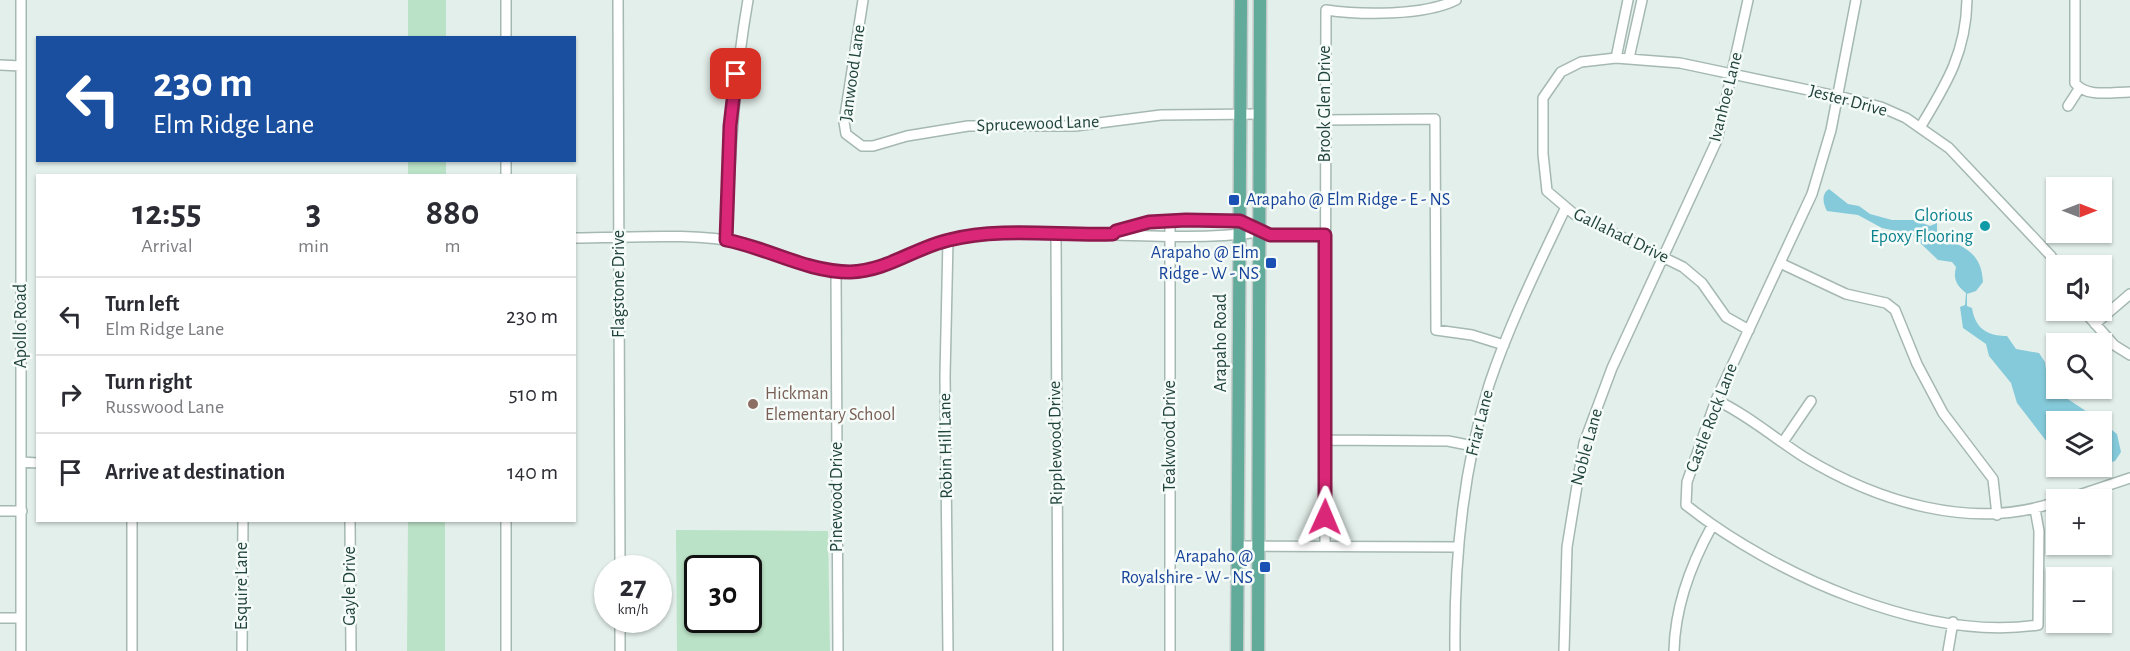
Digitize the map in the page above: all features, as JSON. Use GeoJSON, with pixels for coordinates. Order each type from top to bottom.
{"type":"FeatureCollection","features":[{"type":"Feature","properties":{"kind":"main road","name":"Arapaho Road"},"geometry":{"type":"LineString","coordinates":[[1237,651],[1241,0]]}},
{"type":"Feature","properties":{"kind":"main road"},"geometry":{"type":"LineString","coordinates":[[1258,651],[1260,0]]}},
{"type":"Feature","properties":{"kind":"street","name":"Apollo Road"},"geometry":{"type":"LineString","coordinates":[[21,0],[21,651]]}},
{"type":"Feature","properties":{"kind":"street"},"geometry":{"type":"LineString","coordinates":[[506,0],[506,36]]}},
{"type":"Feature","properties":{"kind":"street","name":"Flagstone Drive"},"geometry":{"type":"LineString","coordinates":[[618,0],[620,555]]}},
{"type":"Feature","properties":{"kind":"street"},"geometry":{"type":"LineString","coordinates":[[726,240],[730,126],[748,0]]}},
{"type":"Feature","properties":{"kind":"street","name":"Janwood Lane"},"geometry":{"type":"LineString","coordinates":[[854,142],[846,134],[844,122],[863,0]]}},
{"type":"Feature","properties":{"kind":"street","name":"Brook Glen Drive"},"geometry":{"type":"LineString","coordinates":[[1325,546],[1326,10],[1411,11],[1446,5],[1456,0]]}},
{"type":"Feature","properties":{"kind":"street"},"geometry":{"type":"LineString","coordinates":[[1616,58],[1628,0]]}},
{"type":"Feature","properties":{"kind":"street"},"geometry":{"type":"LineString","coordinates":[[1629,58],[1642,0]]}},
{"type":"Feature","properties":{"kind":"street","name":"Ivanhoe Lane"},"geometry":{"type":"LineString","coordinates":[[1663,256],[1717,140],[1748,0]]}},
{"type":"Feature","properties":{"kind":"street","name":"Castle Rock Lane"},"geometry":{"type":"LineString","coordinates":[[1856,0],[1823,165],[1716,400],[1696,451],[1685,498],[1686,505],[1712,525],[1773,563],[1822,586],[1894,611],[1994,627],[2038,625],[2039,531],[2035,509]]}},
{"type":"Feature","properties":{"kind":"street"},"geometry":{"type":"LineString","coordinates":[[1921,126],[1959,56],[1966,24],[1967,0]]}},
{"type":"Feature","properties":{"kind":"street"},"geometry":{"type":"LineString","coordinates":[[2074,0],[2075,83],[2079,89],[2090,92],[2130,92]]}},
{"type":"Feature","properties":{"kind":"street","name":"Jester Drive"},"geometry":{"type":"LineString","coordinates":[[1616,58],[1680,63],[1881,107],[1921,126],[1948,148],[2050,255]]}},
{"type":"Feature","properties":{"kind":"street","name":"Gallahad Drive"},"geometry":{"type":"LineString","coordinates":[[1616,58],[1574,64],[1553,80],[1543,98],[1544,182],[1547,191],[1565,209],[1663,256],[1693,274],[1726,317],[1749,330]]}},
{"type":"Feature","properties":{"kind":"street"},"geometry":{"type":"LineString","coordinates":[[0,66],[21,66]]}},
{"type":"Feature","properties":{"kind":"street"},"geometry":{"type":"LineString","coordinates":[[2068,106],[2079,89]]}},
{"type":"Feature","properties":{"kind":"street","name":"Sprucewood Lane"},"geometry":{"type":"LineString","coordinates":[[854,142],[862,146],[873,146],[906,136],[968,126],[1075,126],[1161,115],[1260,114]]}},
{"type":"Feature","properties":{"kind":"street"},"geometry":{"type":"LineString","coordinates":[[1325,120],[1435,119],[1436,330],[1472,335],[1504,345]]}},
{"type":"Feature","properties":{"kind":"street","name":"Friar Lane"},"geometry":{"type":"LineString","coordinates":[[1455,651],[1458,547],[1463,495],[1473,446],[1504,345],[1565,209]]}},
{"type":"Feature","properties":{"kind":"street","name":"Teakwood Drive"},"geometry":{"type":"LineString","coordinates":[[1170,221],[1170,651]]}},
{"type":"Feature","properties":{"kind":"street"},"geometry":{"type":"LineString","coordinates":[[1113,234],[1116,231],[1149,222],[1240,221],[1270,235],[1325,235]]}},
{"type":"Feature","properties":{"kind":"street"},"geometry":{"type":"LineString","coordinates":[[576,238],[726,240],[836,271],[865,270],[890,265],[948,240],[1002,234],[1113,234],[1170,237],[1240,235],[1260,232]]}},
{"type":"Feature","properties":{"kind":"street","name":"Ripplewood Drive"},"geometry":{"type":"LineString","coordinates":[[1056,235],[1058,651]]}},
{"type":"Feature","properties":{"kind":"street","name":"Robin Hill Lane"},"geometry":{"type":"LineString","coordinates":[[948,240],[945,376],[948,651]]}},
{"type":"Feature","properties":{"kind":"street","name":"Noble Lane"},"geometry":{"type":"LineString","coordinates":[[1564,651],[1567,547],[1584,443],[1612,368],[1663,256]]}},
{"type":"Feature","properties":{"kind":"street"},"geometry":{"type":"LineString","coordinates":[[1780,263],[1846,294],[1886,303],[1895,310],[1917,364],[1943,413],[1993,479],[1997,515]]}},
{"type":"Feature","properties":{"kind":"street","name":"Pinewood Drive"},"geometry":{"type":"LineString","coordinates":[[836,271],[838,651]]}},
{"type":"Feature","properties":{"kind":"street"},"geometry":{"type":"LineString","coordinates":[[2096,324],[2130,294]]}},
{"type":"Feature","properties":{"kind":"street"},"geometry":{"type":"LineString","coordinates":[[2093,321],[2114,345],[2130,355]]}},
{"type":"Feature","properties":{"kind":"street"},"geometry":{"type":"LineString","coordinates":[[1716,400],[1743,413],[1805,457],[1878,492],[1928,508],[1997,515],[2046,505]]}},
{"type":"Feature","properties":{"kind":"street"},"geometry":{"type":"LineString","coordinates":[[1783,442],[1811,401]]}},
{"type":"Feature","properties":{"kind":"street"},"geometry":{"type":"LineString","coordinates":[[1326,440],[1448,441],[1473,446]]}},
{"type":"Feature","properties":{"kind":"street"},"geometry":{"type":"LineString","coordinates":[[21,462],[36,463]]}},
{"type":"Feature","properties":{"kind":"street"},"geometry":{"type":"LineString","coordinates":[[2097,489],[2130,478]]}},
{"type":"Feature","properties":{"kind":"street"},"geometry":{"type":"LineString","coordinates":[[0,511],[22,511]]}},
{"type":"Feature","properties":{"kind":"street"},"geometry":{"type":"LineString","coordinates":[[132,522],[132,651]]}},
{"type":"Feature","properties":{"kind":"street","name":"Esquire Lane"},"geometry":{"type":"LineString","coordinates":[[242,651],[243,522]]}},
{"type":"Feature","properties":{"kind":"street","name":"Gayle Drive"},"geometry":{"type":"LineString","coordinates":[[350,522],[351,651]]}},
{"type":"Feature","properties":{"kind":"street"},"geometry":{"type":"LineString","coordinates":[[506,522],[506,651]]}},
{"type":"Feature","properties":{"kind":"street"},"geometry":{"type":"LineString","coordinates":[[1674,651],[1681,600],[1699,549],[1712,525]]}},
{"type":"Feature","properties":{"kind":"street"},"geometry":{"type":"LineString","coordinates":[[1237,546],[1458,547]]}},
{"type":"Feature","properties":{"kind":"street"},"geometry":{"type":"LineString","coordinates":[[0,618],[21,618]]}},
{"type":"Feature","properties":{"kind":"street"},"geometry":{"type":"LineString","coordinates":[[1948,651],[1953,622]]}},
{"type":"Feature","properties":{"kind":"street"},"geometry":{"type":"LineString","coordinates":[[620,633],[620,651]]}},
{"type":"Feature","properties":{"kind":"green space"},"geometry":{"type":"Polygon","coordinates":[[[408,0],[446,0],[446,36],[408,36],[408,0]]]}},
{"type":"Feature","properties":{"kind":"green space"},"geometry":{"type":"Polygon","coordinates":[[[408,162],[446,162],[446,174],[408,174],[408,162]]]}},
{"type":"Feature","properties":{"kind":"green space"},"geometry":{"type":"Polygon","coordinates":[[[408,522],[445,522],[445,651],[407,651],[408,522]]]}},
{"type":"Feature","properties":{"kind":"green space"},"geometry":{"type":"Polygon","coordinates":[[[676,530],[828,531],[830,651],[677,651],[676,530]]]}},
{"type":"Feature","properties":{"kind":"water"},"geometry":{"type":"Polygon","coordinates":[[[1829,189],[1848,204],[1859,206],[1870,214],[1892,220],[1914,220],[1930,226],[1937,223],[1937,233],[1968,250],[1978,262],[1983,282],[1976,291],[1967,294],[1967,306],[1972,308],[1979,326],[1988,332],[2007,336],[2016,349],[2039,353],[2045,362],[2046,399],[2068,399],[2086,411],[2046,411],[2046,441],[2017,403],[2011,383],[1989,356],[1986,344],[1963,328],[1960,307],[1965,305],[1966,293],[1956,282],[1956,267],[1952,262],[1938,260],[1911,234],[1882,228],[1858,215],[1827,211],[1824,205],[1825,194],[1829,189]]]}},
{"type":"Feature","properties":{"kind":"water"},"geometry":{"type":"Polygon","coordinates":[[[2112,430],[2117,434],[2121,452],[2112,462],[2112,430]]]}},
{"type":"Feature","properties":{"kind":"place","name":"Arapaho @ Elm Ridge - E - NS"},"geometry":{"type":"Point","coordinates":[1234,200]}},
{"type":"Feature","properties":{"kind":"place","name":"Glorious Epoxy Flooring"},"geometry":{"type":"Point","coordinates":[1985,226]}},
{"type":"Feature","properties":{"kind":"place","name":"Arapaho @ Elm Ridge - W - NS"},"geometry":{"type":"Point","coordinates":[1271,263]}},
{"type":"Feature","properties":{"kind":"place","name":"Hickman Elementary School"},"geometry":{"type":"Point","coordinates":[753,404]}},
{"type":"Feature","properties":{"kind":"place","name":"Arapaho @ Royalshire - W - NS"},"geometry":{"type":"Point","coordinates":[1265,567]}},
{"type":"Feature","properties":{"kind":"route"},"geometry":{"type":"LineString","coordinates":[[736,74],[730,126],[726,240],[761,248],[812,266],[851,272],[890,265],[948,240],[965,237],[1002,234],[1113,234],[1116,231],[1149,222],[1240,221],[1270,235],[1325,235],[1325,517]]}}]}
